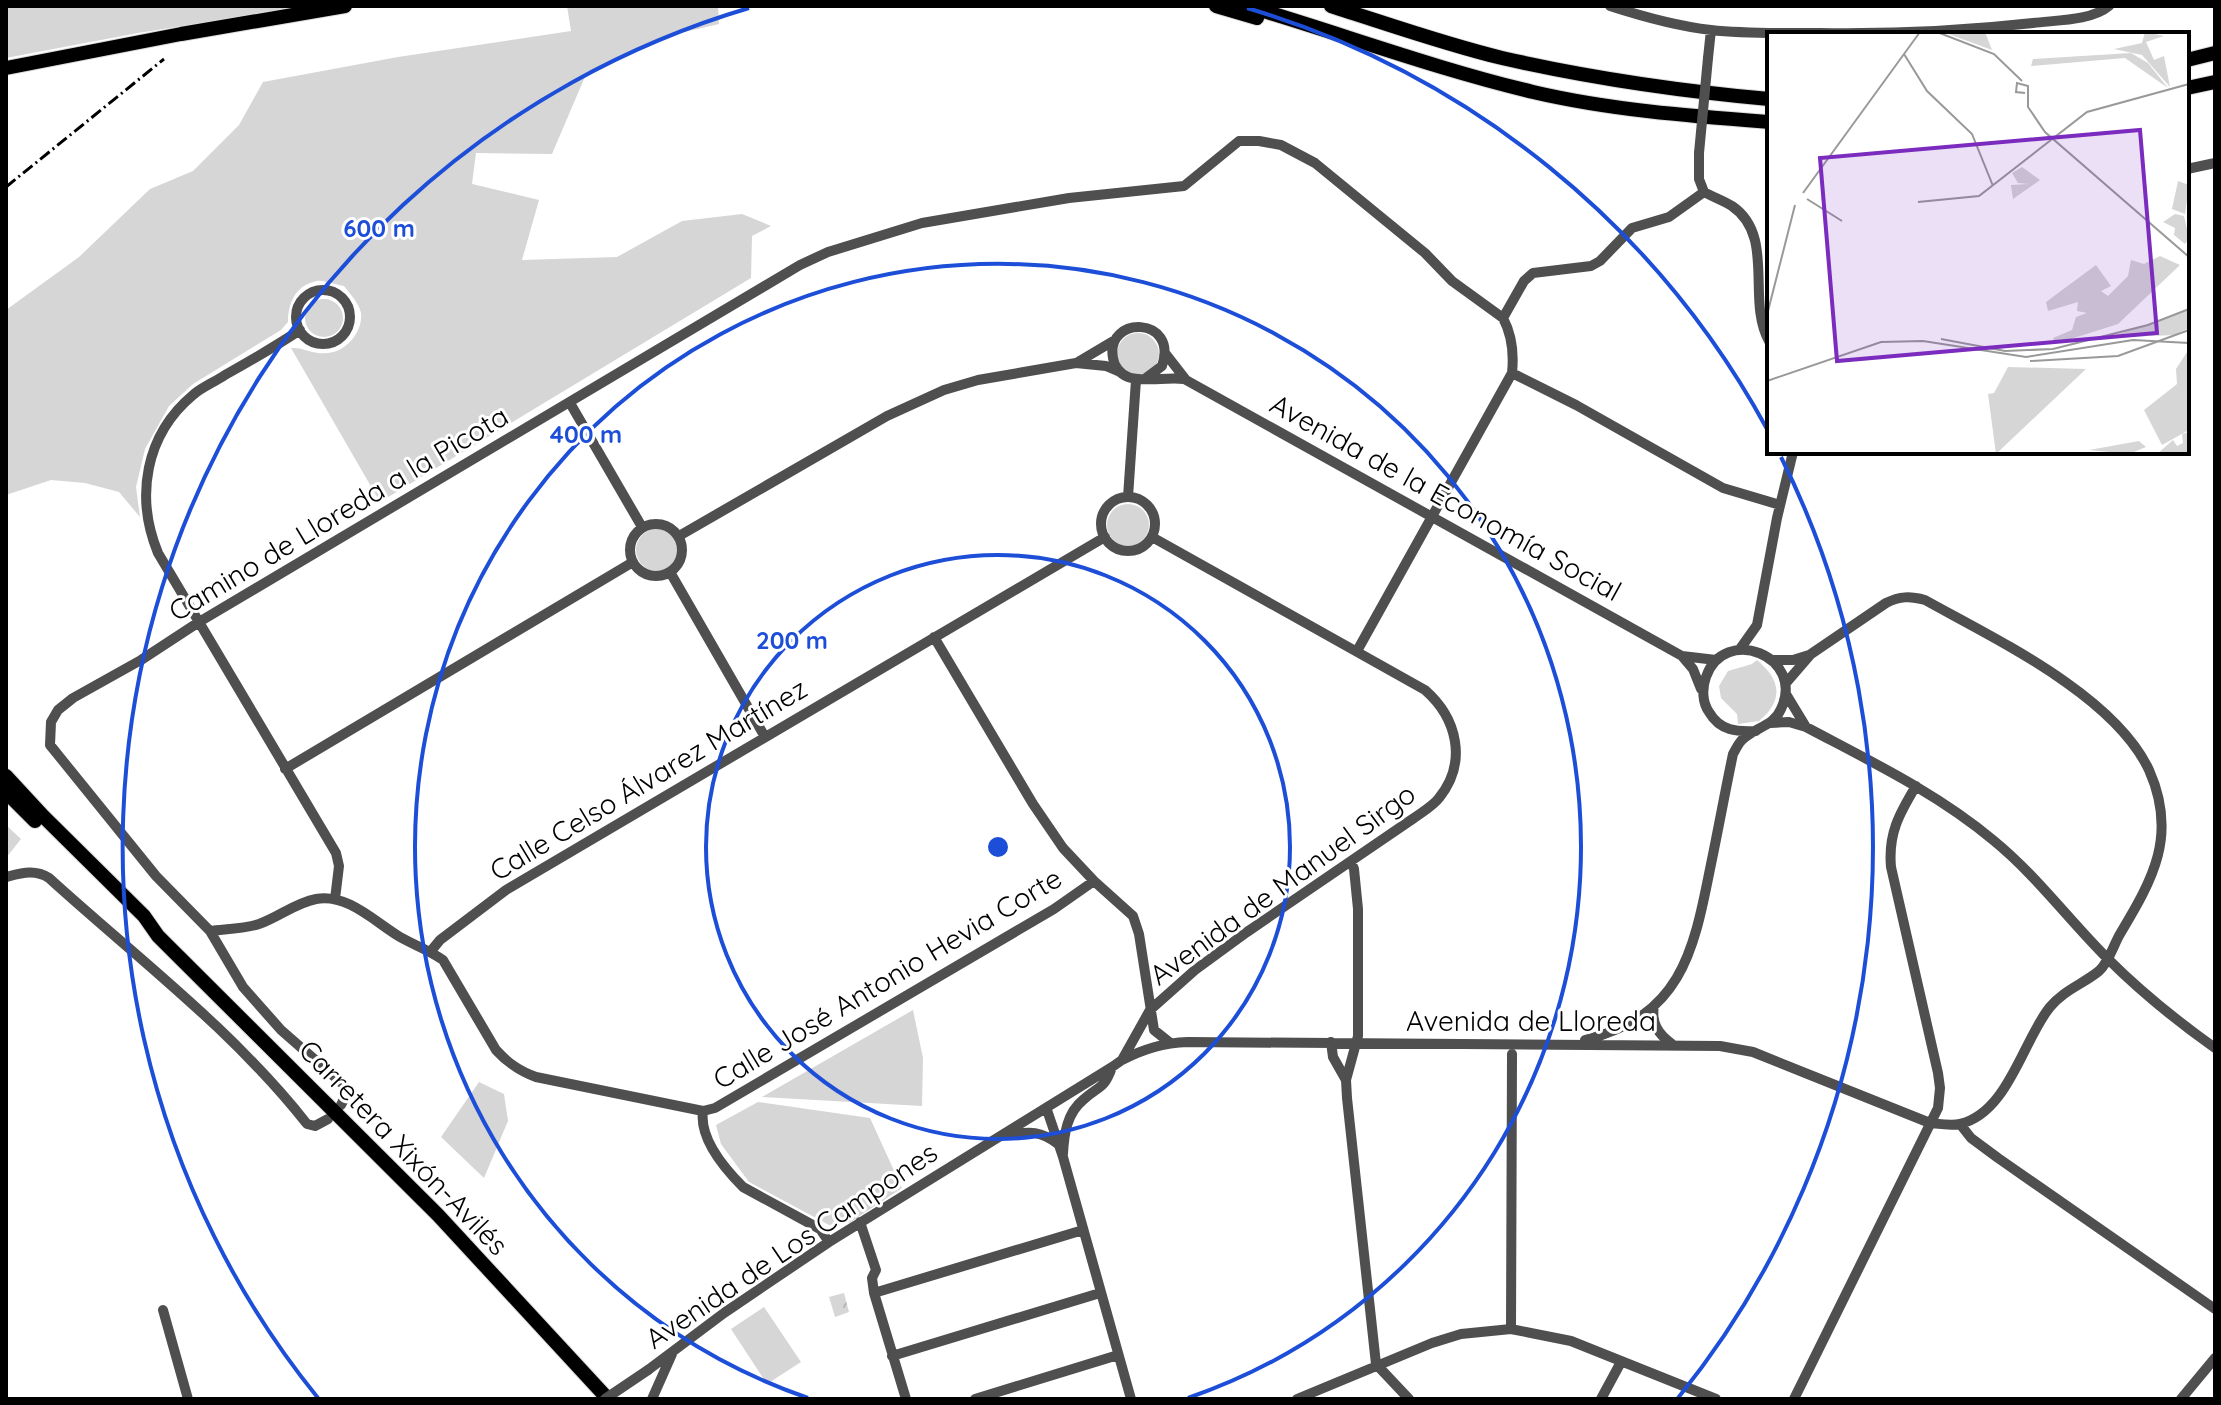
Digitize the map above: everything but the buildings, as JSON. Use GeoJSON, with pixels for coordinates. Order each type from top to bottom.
{"type":"FeatureCollection","features":[{"type":"Feature","properties":{"kind":"highway"},"geometry":{"type":"LineString","coordinates":[[6,68],[345,6]]}},
{"type":"Feature","properties":{"kind":"highway"},"geometry":{"type":"LineString","coordinates":[[1216,6],[1421,70],[1489,88],[1535,92]]}},
{"type":"Feature","properties":{"kind":"highway"},"geometry":{"type":"LineString","coordinates":[[1247,6],[1431,64],[1535,92],[1615,107],[1767,122]]}},
{"type":"Feature","properties":{"kind":"highway"},"geometry":{"type":"LineString","coordinates":[[1331,6],[1439,40],[1561,71],[1677,91],[1767,99]]}},
{"type":"Feature","properties":{"kind":"highway"},"geometry":{"type":"LineString","coordinates":[[2189,60],[2215,53]]}},
{"type":"Feature","properties":{"kind":"highway"},"geometry":{"type":"LineString","coordinates":[[6,76],[57,57]]}},
{"type":"Feature","properties":{"kind":"highway"},"geometry":{"type":"LineString","coordinates":[[2189,88],[2215,82]]}},
{"type":"Feature","properties":{"kind":"highway"},"geometry":{"type":"LineString","coordinates":[[6,776],[144,916],[158,936]]}},
{"type":"Feature","properties":{"kind":"highway"},"geometry":{"type":"LineString","coordinates":[[6,792],[137,920],[158,936]]}},
{"type":"Feature","properties":{"kind":"highway","name":"Carretera Xixón-Avilés"},"geometry":{"type":"LineString","coordinates":[[158,936],[438,1215],[607,1399]]}},
{"type":"Feature","properties":{"kind":"street"},"geometry":{"type":"LineString","coordinates":[[1610,6],[1658,21],[1711,30],[1767,32]]}},
{"type":"Feature","properties":{"kind":"street"},"geometry":{"type":"LineString","coordinates":[[1878,32],[1961,31],[2067,19],[2095,14],[2109,6]]}},
{"type":"Feature","properties":{"kind":"street"},"geometry":{"type":"LineString","coordinates":[[1711,30],[1699,179],[1704,192],[1732,206],[1745,218],[1753,232],[1760,315],[1767,335]]}},
{"type":"Feature","properties":{"kind":"street","name":"Camino de Lloreda a la Picota"},"geometry":{"type":"LineString","coordinates":[[341,1105],[348,1091],[345,1086],[281,1030],[243,987],[210,931],[156,876],[50,745],[51,722],[58,710],[73,698],[800,265],[828,252],[922,223],[1069,198],[1184,186],[1239,141],[1259,141],[1281,145],[1315,163],[1425,253],[1464,291],[1503,318]]}},
{"type":"Feature","properties":{"kind":"street"},"geometry":{"type":"LineString","coordinates":[[2189,169],[2215,163]]}},
{"type":"Feature","properties":{"kind":"street"},"geometry":{"type":"LineString","coordinates":[[1357,651],[1512,373],[1514,358],[1508,327],[1503,318],[1524,281],[1533,273],[1591,266],[1600,261],[1632,228],[1669,217],[1704,192]]}},
{"type":"Feature","properties":{"kind":"street"},"geometry":{"type":"LineString","coordinates":[[331,291],[345,302],[350,318],[344,334],[338,339],[321,343],[305,337],[300,330],[299,304],[313,292],[331,291]]}},
{"type":"Feature","properties":{"kind":"street"},"geometry":{"type":"LineString","coordinates":[[679,536],[915,402],[978,380],[1076,363],[1106,366],[1141,379],[1158,372],[1165,353],[1162,339],[1148,328],[1130,328],[1076,363]]}},
{"type":"Feature","properties":{"kind":"street"},"geometry":{"type":"LineString","coordinates":[[300,330],[194,394],[169,421],[151,457],[145,495],[151,536],[158,553],[336,853],[339,866],[335,899]]}},
{"type":"Feature","properties":{"kind":"street"},"geometry":{"type":"LineString","coordinates":[[1115,340],[1112,356],[1120,372]]}},
{"type":"Feature","properties":{"kind":"street","name":"Avenida de la Economía Social"},"geometry":{"type":"LineString","coordinates":[[1165,353],[1186,380]]}},
{"type":"Feature","properties":{"kind":"street"},"geometry":{"type":"LineString","coordinates":[[1512,373],[1576,405],[1723,488],[1780,505]]}},
{"type":"Feature","properties":{"kind":"street","name":"Avenida de la Economía Social"},"geometry":{"type":"LineString","coordinates":[[1141,379],[1164,377],[1186,380],[1682,656],[1716,660]]}},
{"type":"Feature","properties":{"kind":"street"},"geometry":{"type":"LineString","coordinates":[[1128,497],[1141,379]]}},
{"type":"Feature","properties":{"kind":"street"},"geometry":{"type":"LineString","coordinates":[[570,403],[642,527]]}},
{"type":"Feature","properties":{"kind":"street"},"geometry":{"type":"LineString","coordinates":[[1740,649],[1757,625],[1793,454]]}},
{"type":"Feature","properties":{"kind":"street"},"geometry":{"type":"LineString","coordinates":[[1128,497],[1143,502],[1153,514],[1155,530],[1140,548],[1124,551],[1105,537],[1102,520],[1111,504],[1128,497]]}},
{"type":"Feature","properties":{"kind":"street"},"geometry":{"type":"LineString","coordinates":[[658,523],[674,529],[679,536],[683,552],[677,567],[670,572],[654,576],[638,569],[633,562],[630,547],[642,527],[658,523]]}},
{"type":"Feature","properties":{"kind":"street","name":"Calle Celso Álvarez Martínez"},"geometry":{"type":"LineString","coordinates":[[431,951],[440,940],[506,890],[1105,537]]}},
{"type":"Feature","properties":{"kind":"street","name":"Avenida de Manuel Sirgo"},"geometry":{"type":"LineString","coordinates":[[1047,1110],[1117,1064],[1150,1010],[1195,970],[1438,800],[1452,774],[1457,748],[1451,722],[1436,699],[1425,690],[1152,537]]}},
{"type":"Feature","properties":{"kind":"street"},"geometry":{"type":"LineString","coordinates":[[285,769],[633,562]]}},
{"type":"Feature","properties":{"kind":"street"},"geometry":{"type":"LineString","coordinates":[[670,572],[765,737]]}},
{"type":"Feature","properties":{"kind":"street"},"geometry":{"type":"LineString","coordinates":[[1703,697],[1704,681],[1716,660],[1727,653],[1740,649],[1793,660],[1811,654],[1886,603],[1898,597],[1913,596],[2019,653],[2068,685],[2124,732],[2148,768],[2155,786],[2161,822],[2159,860],[2101,970],[2051,1005],[2004,1089],[1975,1118],[1960,1124],[1971,1138],[1998,1158],[2215,1309]]}},
{"type":"Feature","properties":{"kind":"street"},"geometry":{"type":"LineString","coordinates":[[1757,625],[1768,657],[1781,671],[1806,727]]}},
{"type":"Feature","properties":{"kind":"street"},"geometry":{"type":"LineString","coordinates":[[934,637],[1033,804],[1063,848],[1133,916],[1139,934],[1150,1010]]}},
{"type":"Feature","properties":{"kind":"street"},"geometry":{"type":"LineString","coordinates":[[1567,1044],[1622,1028],[1654,1005],[1676,980],[1692,950],[1733,754],[1743,739],[1771,723],[1780,713],[1786,688],[1811,654]]}},
{"type":"Feature","properties":{"kind":"street"},"geometry":{"type":"LineString","coordinates":[[1682,656],[1693,669],[1708,710],[1733,754]]}},
{"type":"Feature","properties":{"kind":"street"},"geometry":{"type":"LineString","coordinates":[[1717,722],[1737,732],[1756,731]]}},
{"type":"Feature","properties":{"kind":"street"},"geometry":{"type":"LineString","coordinates":[[1771,723],[1789,722],[1806,727],[1916,786],[1957,812],[2031,874],[2108,959],[2215,1048]]}},
{"type":"Feature","properties":{"kind":"street"},"geometry":{"type":"LineString","coordinates":[[1794,1399],[1939,1099],[1938,1073],[1889,850],[1897,818],[1916,786]]}},
{"type":"Feature","properties":{"kind":"street"},"geometry":{"type":"LineString","coordinates":[[1351,862],[1358,909],[1357,1043],[1346,1080],[1376,1364],[1409,1399]]}},
{"type":"Feature","properties":{"kind":"street"},"geometry":{"type":"LineString","coordinates":[[6,877],[40,872],[49,878],[201,1010],[265,1075],[307,1124],[315,1126],[328,1119]]}},
{"type":"Feature","properties":{"kind":"street","name":"Calle José Antonio Hevia Corte"},"geometry":{"type":"LineString","coordinates":[[703,1111],[715,1108],[884,1009],[1054,909],[1094,881]]}},
{"type":"Feature","properties":{"kind":"street"},"geometry":{"type":"LineString","coordinates":[[210,931],[259,924],[287,909],[318,899],[335,899],[361,911],[401,938],[431,951],[443,960],[496,1050],[521,1072],[703,1111],[705,1133],[733,1177],[743,1187],[820,1229],[829,1242]]}},
{"type":"Feature","properties":{"kind":"street"},"geometry":{"type":"LineString","coordinates":[[1654,1005],[1656,1029],[1672,1044]]}},
{"type":"Feature","properties":{"kind":"street","name":"Avenida de Manuel Sirgo"},"geometry":{"type":"LineString","coordinates":[[1150,1010],[1154,1030],[1170,1042]]}},
{"type":"Feature","properties":{"kind":"street","name":"Avenida de Lloreda"},"geometry":{"type":"LineString","coordinates":[[1117,1064],[1148,1048],[1170,1042],[1720,1046],[1753,1052],[1930,1123],[1960,1124]]}},
{"type":"Feature","properties":{"kind":"street"},"geometry":{"type":"LineString","coordinates":[[1331,1042],[1333,1057],[1346,1080]]}},
{"type":"Feature","properties":{"kind":"street"},"geometry":{"type":"LineString","coordinates":[[1511,1329],[1512,1054]]}},
{"type":"Feature","properties":{"kind":"street"},"geometry":{"type":"LineString","coordinates":[[1063,1157],[1069,1116],[1085,1098],[1106,1084],[1117,1064]]}},
{"type":"Feature","properties":{"kind":"street"},"geometry":{"type":"LineString","coordinates":[[1047,1110],[1131,1399]]}},
{"type":"Feature","properties":{"kind":"street","name":"Avenida de Los Campones"},"geometry":{"type":"LineString","coordinates":[[607,1399],[829,1242],[1047,1110]]}},
{"type":"Feature","properties":{"kind":"street"},"geometry":{"type":"LineString","coordinates":[[1004,1136],[1032,1131],[1049,1137],[1058,1145]]}},
{"type":"Feature","properties":{"kind":"street"},"geometry":{"type":"LineString","coordinates":[[860,1222],[876,1270],[872,1278],[874,1293],[906,1399]]}},
{"type":"Feature","properties":{"kind":"street"},"geometry":{"type":"LineString","coordinates":[[874,1293],[1083,1230]]}},
{"type":"Feature","properties":{"kind":"street"},"geometry":{"type":"LineString","coordinates":[[892,1356],[1100,1293]]}},
{"type":"Feature","properties":{"kind":"street"},"geometry":{"type":"LineString","coordinates":[[163,1310],[188,1399]]}},
{"type":"Feature","properties":{"kind":"street"},"geometry":{"type":"LineString","coordinates":[[1297,1399],[1376,1364],[1461,1334],[1511,1329],[1571,1341],[1716,1399]]}},
{"type":"Feature","properties":{"kind":"street"},"geometry":{"type":"LineString","coordinates":[[652,1399],[673,1352]]}},
{"type":"Feature","properties":{"kind":"street"},"geometry":{"type":"LineString","coordinates":[[975,1399],[1118,1355]]}},
{"type":"Feature","properties":{"kind":"street"},"geometry":{"type":"LineString","coordinates":[[2181,1399],[2215,1358]]}},
{"type":"Feature","properties":{"kind":"street"},"geometry":{"type":"LineString","coordinates":[[1601,1399],[1621,1362]]}},
{"type":"Feature","properties":{"kind":"green space"},"geometry":{"type":"Polygon","coordinates":[[[6,6],[309,6],[6,58],[6,6]]]}},
{"type":"Feature","properties":{"kind":"green space"},"geometry":{"type":"Polygon","coordinates":[[[567,6],[718,6],[719,24],[676,34],[587,72],[552,154],[476,153],[472,184],[539,200],[522,260],[617,257],[682,221],[742,214],[771,226],[752,236],[751,278],[380,502],[291,348],[323,353],[341,349],[356,334],[361,320],[360,309],[344,286],[320,281],[309,283],[294,296],[288,322],[281,330],[193,384],[169,406],[145,449],[136,487],[140,517],[119,492],[85,483],[51,480],[6,495],[6,310],[79,257],[150,189],[193,171],[239,125],[263,82],[398,57],[571,31],[567,6]]]}},
{"type":"Feature","properties":{"kind":"green space"},"geometry":{"type":"Polygon","coordinates":[[[324,299],[338,304],[343,318],[338,332],[324,337],[310,332],[305,318],[310,304],[324,299]]]}},
{"type":"Feature","properties":{"kind":"green space"},"geometry":{"type":"Polygon","coordinates":[[[1138,333],[1153,339],[1159,354],[1153,369],[1138,375],[1123,369],[1117,354],[1123,339],[1138,333]]]}},
{"type":"Feature","properties":{"kind":"green space"},"geometry":{"type":"Polygon","coordinates":[[[1128,504],[1143,510],[1149,525],[1143,540],[1128,546],[1113,540],[1107,525],[1113,510],[1128,504]]]}},
{"type":"Feature","properties":{"kind":"green space"},"geometry":{"type":"Polygon","coordinates":[[[657,529],[672,535],[678,550],[672,565],[657,571],[642,565],[636,550],[642,535],[657,529]]]}},
{"type":"Feature","properties":{"kind":"green space"},"geometry":{"type":"Polygon","coordinates":[[[1757,660],[1775,683],[1776,698],[1759,721],[1738,724],[1737,714],[1721,698],[1719,686],[1728,671],[1757,660]]]}},
{"type":"Feature","properties":{"kind":"green space"},"geometry":{"type":"Polygon","coordinates":[[[6,825],[21,839],[6,858],[6,825]]]}},
{"type":"Feature","properties":{"kind":"green space"},"geometry":{"type":"Polygon","coordinates":[[[913,1010],[923,1058],[922,1106],[762,1097],[913,1010]]]}},
{"type":"Feature","properties":{"kind":"green space"},"geometry":{"type":"Polygon","coordinates":[[[479,1082],[504,1094],[508,1121],[484,1178],[441,1137],[479,1082]]]}},
{"type":"Feature","properties":{"kind":"green space"},"geometry":{"type":"Polygon","coordinates":[[[758,1102],[870,1118],[902,1188],[849,1223],[829,1225],[749,1182],[721,1144],[716,1125],[758,1102]]]}},
{"type":"Feature","properties":{"kind":"green space"},"geometry":{"type":"Polygon","coordinates":[[[844,1293],[849,1312],[835,1317],[829,1297],[844,1293]]]}},
{"type":"Feature","properties":{"kind":"green space"},"geometry":{"type":"Polygon","coordinates":[[[764,1307],[801,1362],[767,1384],[731,1329],[764,1307]]]}},
{"type":"Feature","properties":{"kind":"railway"},"geometry":{"type":"LineString","coordinates":[[6,187],[164,59]]}}]}
